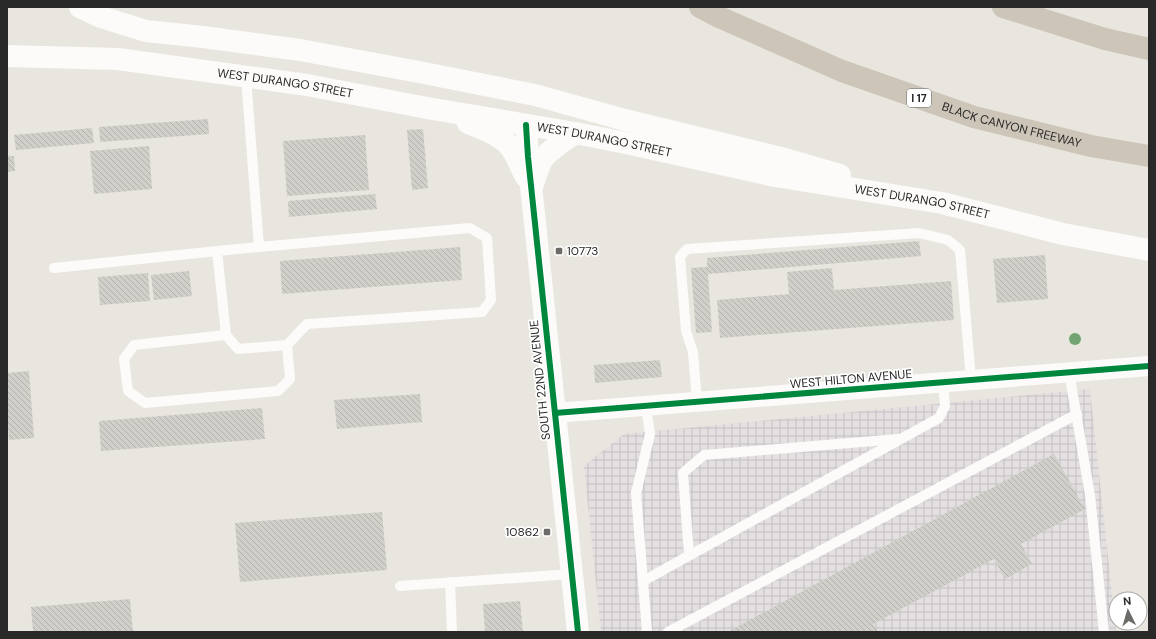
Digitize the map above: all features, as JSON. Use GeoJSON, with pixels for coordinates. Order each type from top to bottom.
{"type":"FeatureCollection","features":[{"type":"Feature","properties":{"kind":"highway","name":"BLACK CANYON FREEWAY"},"geometry":{"type":"LineString","coordinates":[[700,7],[719,17],[842,71],[974,117],[1090,146],[1149,156]]}},
{"type":"Feature","properties":{"kind":"highway"},"geometry":{"type":"LineString","coordinates":[[1003,7],[1105,39],[1149,49]]}},
{"type":"Feature","properties":{"kind":"main road"},"geometry":{"type":"LineString","coordinates":[[80,7],[101,17],[146,31],[300,50],[535,95],[626,120],[785,159],[942,204]]}},
{"type":"Feature","properties":{"kind":"main road","name":"WEST DURANGO STREET"},"geometry":{"type":"LineString","coordinates":[[7,56],[118,59],[307,85],[427,108],[575,133],[775,176],[942,204],[1063,234],[1149,250]]}},
{"type":"Feature","properties":{"kind":"main road"},"geometry":{"type":"LineString","coordinates":[[427,108],[483,128],[507,143],[532,189]]}},
{"type":"Feature","properties":{"kind":"main road","name":"SOUTH 22ND AVENUE"},"geometry":{"type":"LineString","coordinates":[[526,125],[578,632]]}},
{"type":"Feature","properties":{"kind":"main road"},"geometry":{"type":"LineString","coordinates":[[532,189],[543,158],[575,133]]}},
{"type":"Feature","properties":{"kind":"street","name":"WEST HILTON AVENUE"},"geometry":{"type":"LineString","coordinates":[[555,413],[1149,366]]}},
{"type":"Feature","properties":{"kind":"lane"},"geometry":{"type":"LineString","coordinates":[[246,77],[259,247]]}},
{"type":"Feature","properties":{"kind":"lane"},"geometry":{"type":"LineString","coordinates":[[54,268],[217,251],[470,228],[487,238],[492,300],[482,312],[307,324],[287,345],[238,349],[226,335],[217,251]]}},
{"type":"Feature","properties":{"kind":"lane"},"geometry":{"type":"LineString","coordinates":[[697,402],[693,352],[686,331],[680,257],[687,249],[919,233],[948,240],[960,250],[971,380]]}},
{"type":"Feature","properties":{"kind":"lane"},"geometry":{"type":"LineString","coordinates":[[226,335],[134,345],[124,359],[128,391],[146,403],[278,391],[290,378],[287,345]]}},
{"type":"Feature","properties":{"kind":"lane"},"geometry":{"type":"LineString","coordinates":[[1069,372],[1090,495],[1104,632]]}},
{"type":"Feature","properties":{"kind":"lane"},"geometry":{"type":"LineString","coordinates":[[643,580],[939,418],[945,406],[943,382]]}},
{"type":"Feature","properties":{"kind":"lane"},"geometry":{"type":"LineString","coordinates":[[646,406],[650,434],[636,493],[647,632]]}},
{"type":"Feature","properties":{"kind":"lane"},"geometry":{"type":"LineString","coordinates":[[668,632],[1076,414]]}},
{"type":"Feature","properties":{"kind":"lane"},"geometry":{"type":"LineString","coordinates":[[689,555],[683,473],[704,454],[902,438]]}},
{"type":"Feature","properties":{"kind":"lane"},"geometry":{"type":"LineString","coordinates":[[400,586],[572,574]]}},
{"type":"Feature","properties":{"kind":"lane"},"geometry":{"type":"LineString","coordinates":[[450,582],[452,632]]}},
{"type":"Feature","properties":{"kind":"shaded area"},"geometry":{"type":"Polygon","coordinates":[[[1090,389],[1112,591],[1108,591],[1108,631],[1116,632],[601,632],[584,466],[624,434],[1090,389]]]}},
{"type":"Feature","properties":{"kind":"building"},"geometry":{"type":"Polygon","coordinates":[[[208,119],[209,134],[100,142],[99,127],[208,119]]]}},
{"type":"Feature","properties":{"kind":"building"},"geometry":{"type":"Polygon","coordinates":[[[92,128],[94,143],[16,150],[14,135],[92,128]]]}},
{"type":"Feature","properties":{"kind":"building"},"geometry":{"type":"Polygon","coordinates":[[[423,129],[428,188],[412,190],[407,130],[423,129]]]}},
{"type":"Feature","properties":{"kind":"building"},"geometry":{"type":"Polygon","coordinates":[[[365,135],[369,190],[287,196],[283,141],[365,135]]]}},
{"type":"Feature","properties":{"kind":"building"},"geometry":{"type":"Polygon","coordinates":[[[149,146],[152,189],[94,194],[90,151],[149,146]]]}},
{"type":"Feature","properties":{"kind":"building"},"geometry":{"type":"Polygon","coordinates":[[[7,156],[14,156],[15,171],[7,172],[7,156]]]}},
{"type":"Feature","properties":{"kind":"building"},"geometry":{"type":"Polygon","coordinates":[[[375,194],[377,209],[289,217],[288,201],[375,194]]]}},
{"type":"Feature","properties":{"kind":"building"},"geometry":{"type":"Polygon","coordinates":[[[919,241],[921,256],[708,274],[712,332],[696,333],[691,268],[707,267],[707,258],[919,241]]]}},
{"type":"Feature","properties":{"kind":"building"},"geometry":{"type":"Polygon","coordinates":[[[460,247],[462,280],[282,294],[280,261],[460,247]]]}},
{"type":"Feature","properties":{"kind":"building"},"geometry":{"type":"Polygon","coordinates":[[[1045,255],[1048,299],[997,303],[993,259],[1045,255]]]}},
{"type":"Feature","properties":{"kind":"building"},"geometry":{"type":"Polygon","coordinates":[[[832,268],[834,290],[951,281],[954,320],[720,338],[717,300],[789,294],[787,272],[832,268]]]}},
{"type":"Feature","properties":{"kind":"building"},"geometry":{"type":"Polygon","coordinates":[[[189,271],[192,296],[154,300],[151,275],[189,271]]]}},
{"type":"Feature","properties":{"kind":"building"},"geometry":{"type":"Polygon","coordinates":[[[148,273],[150,301],[100,305],[98,277],[148,273]]]}},
{"type":"Feature","properties":{"kind":"building"},"geometry":{"type":"Polygon","coordinates":[[[660,360],[662,377],[595,383],[594,365],[660,360]]]}},
{"type":"Feature","properties":{"kind":"building"},"geometry":{"type":"Polygon","coordinates":[[[29,371],[34,438],[9,440],[7,373],[29,371]]]}},
{"type":"Feature","properties":{"kind":"building"},"geometry":{"type":"Polygon","coordinates":[[[420,394],[422,422],[337,429],[334,400],[420,394]]]}},
{"type":"Feature","properties":{"kind":"building"},"geometry":{"type":"Polygon","coordinates":[[[262,408],[265,439],[101,451],[99,421],[262,408]]]}},
{"type":"Feature","properties":{"kind":"building"},"geometry":{"type":"Polygon","coordinates":[[[1054,454],[1085,509],[1021,544],[1032,564],[1005,579],[994,559],[873,624],[878,632],[728,632],[1054,454]]]}},
{"type":"Feature","properties":{"kind":"building"},"geometry":{"type":"Polygon","coordinates":[[[382,512],[387,570],[240,582],[235,523],[382,512]]]}},
{"type":"Feature","properties":{"kind":"building"},"geometry":{"type":"Polygon","coordinates":[[[130,599],[133,632],[33,632],[31,607],[130,599]]]}},
{"type":"Feature","properties":{"kind":"building"},"geometry":{"type":"Polygon","coordinates":[[[520,601],[523,632],[485,632],[483,604],[520,601]]]}},
{"type":"Feature","properties":{"kind":"cycle path"},"geometry":{"type":"LineString","coordinates":[[526,125],[528,157],[578,632]]}},
{"type":"Feature","properties":{"kind":"cycle path"},"geometry":{"type":"LineString","coordinates":[[555,413],[1149,366]]}},
{"type":"Feature","properties":{"kind":"place","name":"10773"},"geometry":{"type":"Point","coordinates":[559,251]}},
{"type":"Feature","properties":{"kind":"place","name":"10862"},"geometry":{"type":"Point","coordinates":[547,532]}}]}
